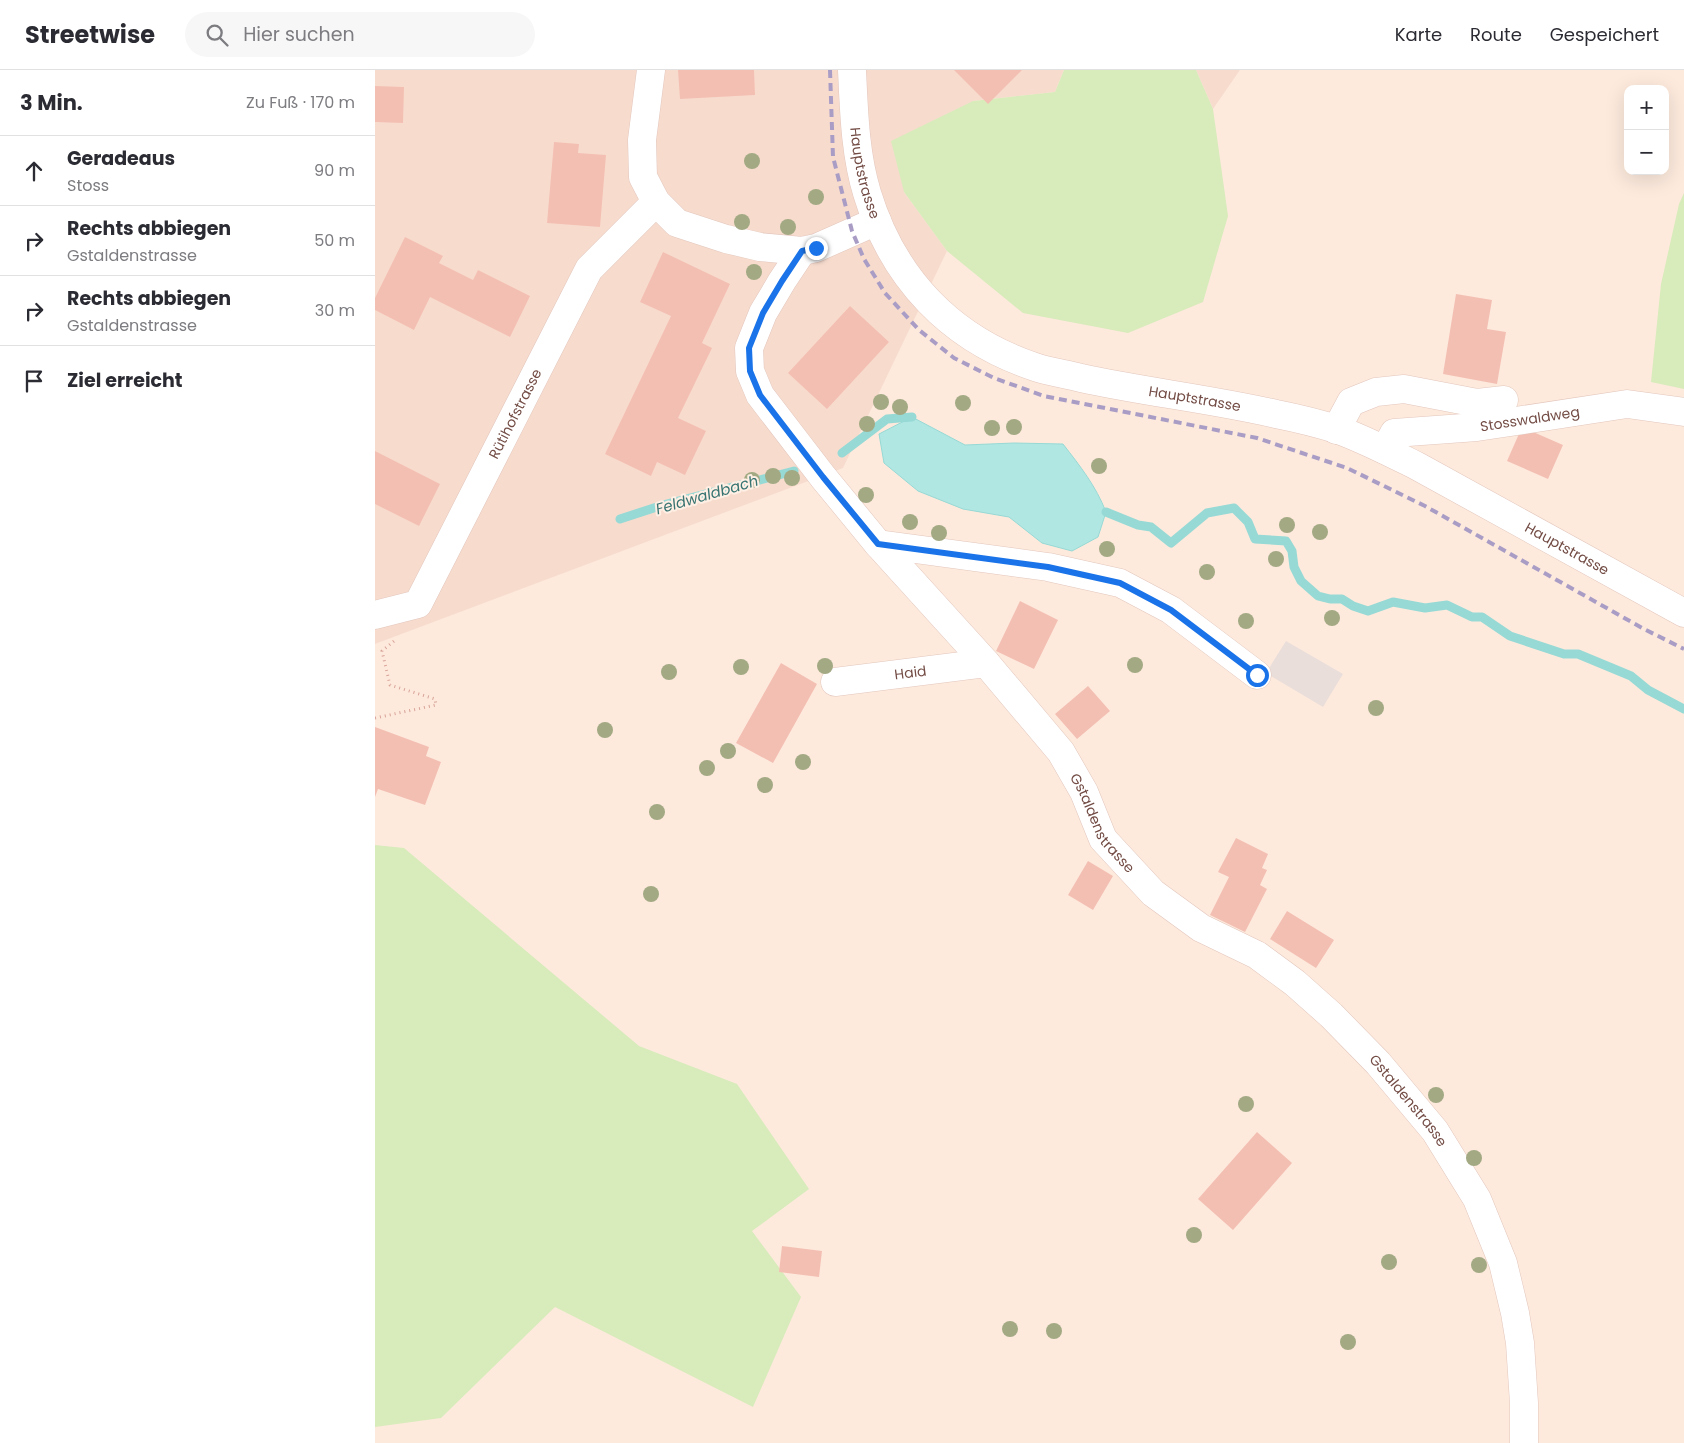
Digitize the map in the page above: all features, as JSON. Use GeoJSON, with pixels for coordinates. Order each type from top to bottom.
{"type":"FeatureCollection","features":[{"type":"Feature","properties":{"kind":"street"},"geometry":{"type":"LineString","coordinates":[[651,70],[642,140],[643,177],[656,202],[677,223],[726,239],[760,247],[802,251],[816,248],[877,221]]}},
{"type":"Feature","properties":{"kind":"street","name":"Hauptstrasse"},"geometry":{"type":"LineString","coordinates":[[852,70],[854,114],[862,172],[866,191],[877,221],[895,258],[916,289],[944,318],[976,340],[1037,368],[1108,384],[1276,414],[1336,430],[1385,450],[1684,613]]}},
{"type":"Feature","properties":{"kind":"street","name":"Rütihofstrasse"},"geometry":{"type":"LineString","coordinates":[[385,612],[418,604],[589,268],[656,202]]}},
{"type":"Feature","properties":{"kind":"street","name":"Gstaldenstrasse"},"geometry":{"type":"LineString","coordinates":[[802,251],[763,313],[749,348],[750,371],[760,395],[823,477],[878,544],[986,663],[1061,752],[1084,792],[1103,839],[1153,893],[1201,928],[1257,955],[1295,983],[1331,1015],[1379,1063],[1435,1131],[1477,1199],[1503,1263],[1520,1344],[1524,1402],[1524,1443]]}},
{"type":"Feature","properties":{"kind":"street"},"geometry":{"type":"LineString","coordinates":[[1336,430],[1351,402],[1376,392],[1404,389],[1477,403],[1504,400]]}},
{"type":"Feature","properties":{"kind":"street","name":"Stosswaldweg"},"geometry":{"type":"LineString","coordinates":[[1385,450],[1395,433],[1477,427],[1627,404],[1684,412]]}},
{"type":"Feature","properties":{"kind":"street"},"geometry":{"type":"LineString","coordinates":[[878,544],[1048,567],[1120,583],[1171,610],[1257,675]]}},
{"type":"Feature","properties":{"kind":"street","name":"Haid"},"geometry":{"type":"LineString","coordinates":[[835,682],[986,663]]}},
{"type":"Feature","properties":{"kind":"path"},"geometry":{"type":"LineString","coordinates":[[375,718],[436,705],[435,699],[390,685],[382,651],[405,633],[385,612]]}},
{"type":"Feature","properties":{"kind":"shaded area"},"geometry":{"type":"Polygon","coordinates":[[[375,70],[1064,70],[1055,92],[973,101],[904,192],[947,251],[843,468],[375,644],[375,70]]]}},
{"type":"Feature","properties":{"kind":"shaded area"},"geometry":{"type":"Polygon","coordinates":[[[1196,70],[1240,70],[1213,109],[1196,70]]]}},
{"type":"Feature","properties":{"kind":"shaded area"},"geometry":{"type":"Polygon","coordinates":[[[1286,641],[1343,674],[1323,707],[1266,673],[1286,641]]]}},
{"type":"Feature","properties":{"kind":"green space"},"geometry":{"type":"Polygon","coordinates":[[[1064,70],[1196,70],[1213,109],[1228,216],[1203,302],[1128,333],[1023,313],[947,251],[904,192],[891,141],[973,101],[1055,92],[1064,70]]]}},
{"type":"Feature","properties":{"kind":"green space"},"geometry":{"type":"Polygon","coordinates":[[[1684,193],[1684,389],[1651,382],[1661,284],[1679,204],[1684,193]]]}},
{"type":"Feature","properties":{"kind":"green space"},"geometry":{"type":"Polygon","coordinates":[[[375,845],[404,848],[639,1046],[737,1084],[809,1189],[752,1231],[801,1297],[753,1407],[555,1307],[441,1418],[375,1427],[375,845]]]}},
{"type":"Feature","properties":{"kind":"water"},"geometry":{"type":"Polygon","coordinates":[[[912,417],[965,445],[1063,444],[1092,485],[1106,512],[1098,537],[1072,551],[1042,543],[1009,517],[963,509],[918,491],[884,463],[879,434],[912,417]]]}},
{"type":"Feature","properties":{"kind":"building"},"geometry":{"type":"Polygon","coordinates":[[[678,70],[754,70],[755,95],[680,99],[678,70]]]}},
{"type":"Feature","properties":{"kind":"building"},"geometry":{"type":"Polygon","coordinates":[[[954,70],[1022,70],[988,104],[954,70]]]}},
{"type":"Feature","properties":{"kind":"building"},"geometry":{"type":"Polygon","coordinates":[[[375,86],[404,87],[403,123],[375,122],[375,86]]]}},
{"type":"Feature","properties":{"kind":"building"},"geometry":{"type":"Polygon","coordinates":[[[554,142],[579,144],[578,153],[606,155],[600,227],[547,223],[554,142]]]}},
{"type":"Feature","properties":{"kind":"building"},"geometry":{"type":"Polygon","coordinates":[[[405,237],[443,256],[439,263],[473,280],[478,270],[530,296],[510,337],[430,297],[414,330],[375,310],[375,298],[405,237]]]}},
{"type":"Feature","properties":{"kind":"building"},"geometry":{"type":"Polygon","coordinates":[[[663,252],[730,284],[702,343],[712,348],[678,418],[706,431],[685,475],[657,462],[651,476],[605,454],[671,316],[640,302],[663,252]]]}},
{"type":"Feature","properties":{"kind":"building"},"geometry":{"type":"Polygon","coordinates":[[[1456,294],[1492,300],[1487,329],[1506,332],[1497,384],[1443,374],[1456,294]]]}},
{"type":"Feature","properties":{"kind":"building"},"geometry":{"type":"Polygon","coordinates":[[[850,306],[889,342],[827,409],[788,373],[850,306]]]}},
{"type":"Feature","properties":{"kind":"building"},"geometry":{"type":"Polygon","coordinates":[[[1522,427],[1563,445],[1548,479],[1507,461],[1522,427]]]}},
{"type":"Feature","properties":{"kind":"building"},"geometry":{"type":"Polygon","coordinates":[[[375,451],[440,484],[419,526],[375,504],[375,451]]]}},
{"type":"Feature","properties":{"kind":"building"},"geometry":{"type":"Polygon","coordinates":[[[1020,601],[1058,620],[1034,669],[996,651],[1020,601]]]}},
{"type":"Feature","properties":{"kind":"building"},"geometry":{"type":"Polygon","coordinates":[[[781,663],[817,684],[773,763],[736,743],[781,663]]]}},
{"type":"Feature","properties":{"kind":"building"},"geometry":{"type":"Polygon","coordinates":[[[1088,686],[1110,711],[1077,739],[1055,714],[1088,686]]]}},
{"type":"Feature","properties":{"kind":"building"},"geometry":{"type":"Polygon","coordinates":[[[375,727],[429,747],[426,756],[441,762],[425,805],[378,789],[375,797],[375,727]]]}},
{"type":"Feature","properties":{"kind":"building"},"geometry":{"type":"Polygon","coordinates":[[[1236,838],[1268,854],[1262,868],[1267,870],[1260,885],[1267,889],[1245,932],[1210,915],[1229,877],[1218,872],[1236,838]]]}},
{"type":"Feature","properties":{"kind":"building"},"geometry":{"type":"Polygon","coordinates":[[[1088,861],[1113,876],[1093,910],[1068,895],[1088,861]]]}},
{"type":"Feature","properties":{"kind":"building"},"geometry":{"type":"Polygon","coordinates":[[[1287,911],[1334,940],[1316,968],[1270,939],[1287,911]]]}},
{"type":"Feature","properties":{"kind":"building"},"geometry":{"type":"Polygon","coordinates":[[[1257,1132],[1292,1163],[1233,1230],[1198,1199],[1257,1132]]]}},
{"type":"Feature","properties":{"kind":"building"},"geometry":{"type":"Polygon","coordinates":[[[782,1246],[822,1251],[819,1277],[779,1272],[782,1246]]]}},
{"type":"Feature","properties":{"kind":"waterway","name":"Feldwaldbach"},"geometry":{"type":"LineString","coordinates":[[842,453],[887,419],[912,417]]}},
{"type":"Feature","properties":{"kind":"waterway","name":"Feldwaldbach"},"geometry":{"type":"LineString","coordinates":[[620,519],[663,505],[794,471]]}},
{"type":"Feature","properties":{"kind":"waterway","name":"Feldwaldbach"},"geometry":{"type":"LineString","coordinates":[[1106,512],[1138,525],[1151,527],[1171,543],[1207,513],[1234,508],[1248,522],[1255,539],[1286,541],[1292,551],[1294,567],[1301,581],[1318,596],[1342,599],[1353,606],[1368,611],[1393,602],[1425,608],[1447,605],[1472,617],[1482,617],[1510,636],[1564,654],[1578,654],[1631,676],[1648,690],[1684,709]]}},
{"type":"Feature","properties":{"kind":"railway"},"geometry":{"type":"LineString","coordinates":[[830,70],[833,157],[852,231],[864,259],[885,293],[919,330],[954,358],[994,378],[1044,396],[1257,438],[1347,468],[1425,506],[1644,629],[1684,649]]}},
{"type":"Feature","properties":{"kind":"route"},"geometry":{"type":"LineString","coordinates":[[816,248],[802,251],[763,313],[749,348],[750,371],[760,395],[823,477],[878,544],[1048,567],[1120,583],[1171,610],[1257,675]]}}]}
